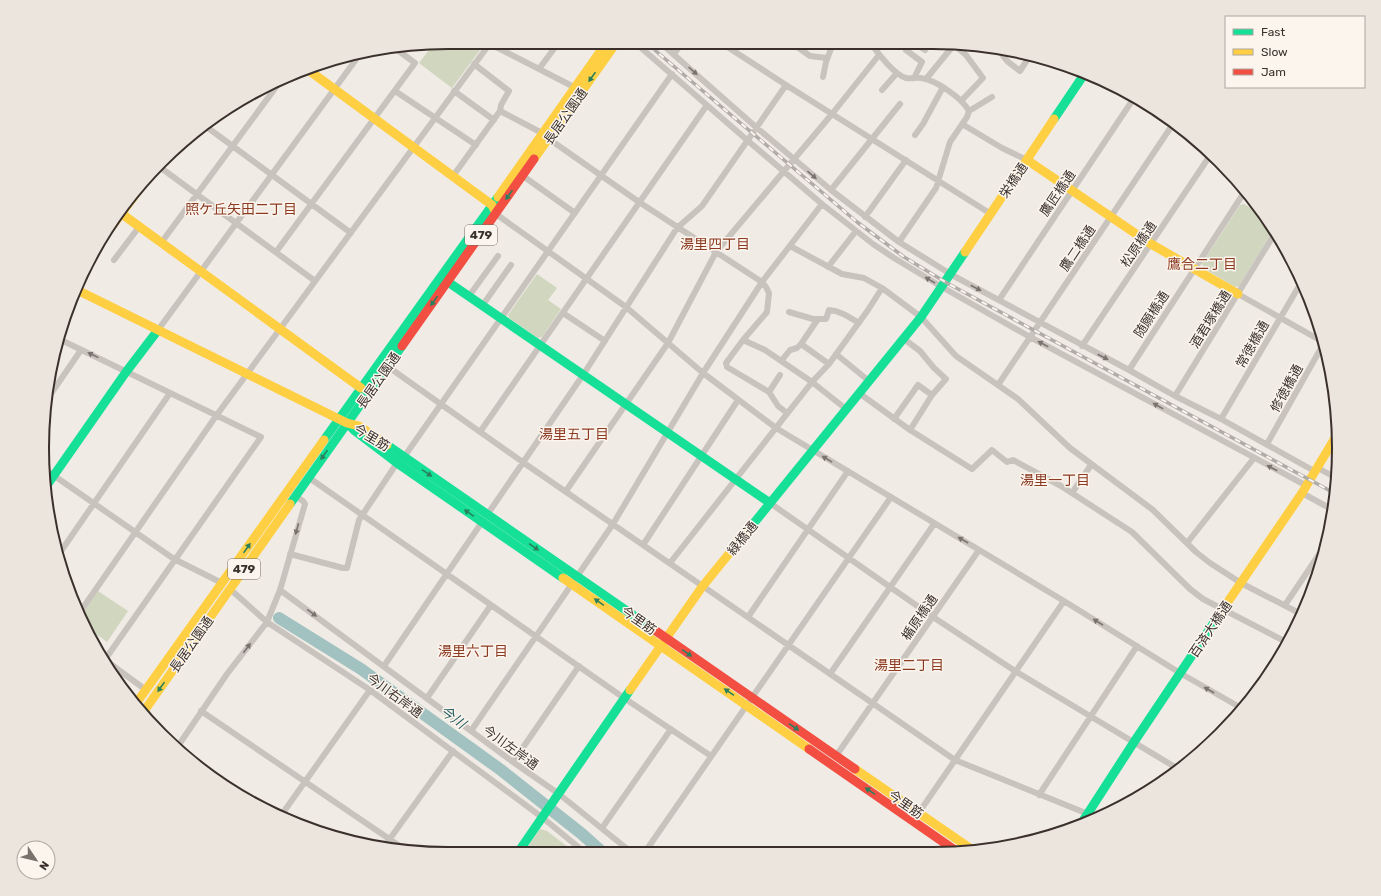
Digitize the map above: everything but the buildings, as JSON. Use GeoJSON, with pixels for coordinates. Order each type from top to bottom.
{"type":"FeatureCollection","features":[{"type":"Feature","properties":{"kind":"main road","name":"長居公園通"},"geometry":{"type":"LineString","coordinates":[[139,700],[222,584],[343,421],[387,366],[448,282],[523,176],[574,87],[602,49]]}},
{"type":"Feature","properties":{"kind":"main road","name":"長居公園通"},"geometry":{"type":"LineString","coordinates":[[146,708],[296,496],[343,421],[361,388],[492,205],[612,49]]}},
{"type":"Feature","properties":{"kind":"main road"},"geometry":{"type":"LineString","coordinates":[[312,73],[492,205],[496,214]]}},
{"type":"Feature","properties":{"kind":"main road","name":"栄橋通"},"geometry":{"type":"LineString","coordinates":[[942,287],[1082,78]]}},
{"type":"Feature","properties":{"kind":"main road"},"geometry":{"type":"LineString","coordinates":[[1027,160],[1151,244],[1238,294]]}},
{"type":"Feature","properties":{"kind":"main road"},"geometry":{"type":"LineString","coordinates":[[121,219],[139,227],[361,388]]}},
{"type":"Feature","properties":{"kind":"main road"},"geometry":{"type":"LineString","coordinates":[[448,282],[770,503]]}},
{"type":"Feature","properties":{"kind":"main road","name":"緑橋通"},"geometry":{"type":"LineString","coordinates":[[543,818],[702,586],[922,318],[942,287]]}},
{"type":"Feature","properties":{"kind":"main road","name":"今里筋"},"geometry":{"type":"LineString","coordinates":[[81,292],[343,421],[359,426],[401,460],[916,817],[965,846]]}},
{"type":"Feature","properties":{"kind":"main road"},"geometry":{"type":"LineString","coordinates":[[50,480],[126,372],[158,330]]}},
{"type":"Feature","properties":{"kind":"main road","name":"百済大橋通"},"geometry":{"type":"LineString","coordinates":[[1093,813],[1134,742],[1317,470],[1332,444]]}},
{"type":"Feature","properties":{"kind":"main road","name":"今里筋"},"geometry":{"type":"LineString","coordinates":[[749,701],[836,756],[916,817],[951,846]]}},
{"type":"Feature","properties":{"kind":"main road"},"geometry":{"type":"LineString","coordinates":[[522,847],[543,818]]}},
{"type":"Feature","properties":{"kind":"street"},"geometry":{"type":"LineString","coordinates":[[83,608],[216,416],[486,49]]}},
{"type":"Feature","properties":{"kind":"street"},"geometry":{"type":"LineString","coordinates":[[500,49],[574,87]]}},
{"type":"Feature","properties":{"kind":"street"},"geometry":{"type":"LineString","coordinates":[[539,69],[554,49]]}},
{"type":"Feature","properties":{"kind":"street"},"geometry":{"type":"LineString","coordinates":[[643,49],[822,204],[856,231],[894,258],[1030,337],[1254,458],[1304,489],[1328,506]]}},
{"type":"Feature","properties":{"kind":"street"},"geometry":{"type":"LineString","coordinates":[[668,49],[757,128],[831,190],[899,242],[950,274],[1082,346],[1267,444],[1331,476]]}},
{"type":"Feature","properties":{"kind":"street"},"geometry":{"type":"LineString","coordinates":[[674,54],[678,49]]}},
{"type":"Feature","properties":{"kind":"street"},"geometry":{"type":"LineString","coordinates":[[731,49],[991,214]]}},
{"type":"Feature","properties":{"kind":"street"},"geometry":{"type":"LineString","coordinates":[[800,49],[810,56],[827,58]]}},
{"type":"Feature","properties":{"kind":"street"},"geometry":{"type":"LineString","coordinates":[[823,76],[831,49]]}},
{"type":"Feature","properties":{"kind":"street"},"geometry":{"type":"LineString","coordinates":[[875,49],[879,55],[905,78],[926,79],[943,87],[956,96],[969,111]]}},
{"type":"Feature","properties":{"kind":"street"},"geometry":{"type":"LineString","coordinates":[[907,49],[906,50],[922,62],[914,78]]}},
{"type":"Feature","properties":{"kind":"street"},"geometry":{"type":"LineString","coordinates":[[926,79],[951,50]]}},
{"type":"Feature","properties":{"kind":"street"},"geometry":{"type":"LineString","coordinates":[[959,50],[966,55],[983,78],[961,101]]}},
{"type":"Feature","properties":{"kind":"street"},"geometry":{"type":"LineString","coordinates":[[276,252],[415,62],[400,52]]}},
{"type":"Feature","properties":{"kind":"street"},"geometry":{"type":"LineString","coordinates":[[566,491],[668,343],[716,252],[832,114],[879,55]]}},
{"type":"Feature","properties":{"kind":"street"},"geometry":{"type":"LineString","coordinates":[[1003,55],[1007,61],[1020,71],[1027,61]]}},
{"type":"Feature","properties":{"kind":"street"},"geometry":{"type":"LineString","coordinates":[[158,330],[355,61]]}},
{"type":"Feature","properties":{"kind":"street"},"geometry":{"type":"LineString","coordinates":[[453,176],[500,111],[501,105],[509,91],[474,64]]}},
{"type":"Feature","properties":{"kind":"street"},"geometry":{"type":"LineString","coordinates":[[882,90],[897,72]]}},
{"type":"Feature","properties":{"kind":"street"},"geometry":{"type":"LineString","coordinates":[[290,554],[347,568],[359,520],[362,515],[441,405],[672,74]]}},
{"type":"Feature","properties":{"kind":"street"},"geometry":{"type":"LineString","coordinates":[[384,666],[583,375],[677,228],[702,206],[786,85]]}},
{"type":"Feature","properties":{"kind":"street"},"geometry":{"type":"LineString","coordinates":[[915,135],[923,124],[943,87]]}},
{"type":"Feature","properties":{"kind":"street"},"geometry":{"type":"LineString","coordinates":[[161,243],[274,89]]}},
{"type":"Feature","properties":{"kind":"street"},"geometry":{"type":"LineString","coordinates":[[395,91],[476,145]]}},
{"type":"Feature","properties":{"kind":"street"},"geometry":{"type":"LineString","coordinates":[[454,91],[494,120]]}},
{"type":"Feature","properties":{"kind":"street"},"geometry":{"type":"LineString","coordinates":[[899,242],[936,188],[950,142],[967,117],[969,111],[992,97]]}},
{"type":"Feature","properties":{"kind":"street","name":"鷹匠橋通"},"geometry":{"type":"LineString","coordinates":[[999,300],[1132,101]]}},
{"type":"Feature","properties":{"kind":"street"},"geometry":{"type":"LineString","coordinates":[[831,190],[900,104]]}},
{"type":"Feature","properties":{"kind":"street"},"geometry":{"type":"LineString","coordinates":[[480,432],[707,105]]}},
{"type":"Feature","properties":{"kind":"street"},"geometry":{"type":"LineString","coordinates":[[500,111],[546,136],[677,228],[762,282],[769,293],[767,312],[726,363],[727,367],[769,392],[778,406],[787,413]]}},
{"type":"Feature","properties":{"kind":"street"},"geometry":{"type":"LineString","coordinates":[[962,124],[1002,148],[1027,160]]}},
{"type":"Feature","properties":{"kind":"street","name":"鷹二橋通"},"geometry":{"type":"LineString","coordinates":[[998,385],[1171,127]]}},
{"type":"Feature","properties":{"kind":"street"},"geometry":{"type":"LineString","coordinates":[[209,128],[351,233]]}},
{"type":"Feature","properties":{"kind":"street","name":"松原橋通"},"geometry":{"type":"LineString","coordinates":[[1082,346],[1208,159]]}},
{"type":"Feature","properties":{"kind":"street"},"geometry":{"type":"LineString","coordinates":[[865,217],[906,160]]}},
{"type":"Feature","properties":{"kind":"street"},"geometry":{"type":"LineString","coordinates":[[163,169],[315,281]]}},
{"type":"Feature","properties":{"kind":"street"},"geometry":{"type":"LineString","coordinates":[[523,176],[575,213]]}},
{"type":"Feature","properties":{"kind":"street","name":"随願橋通"},"geometry":{"type":"LineString","coordinates":[[1129,370],[1242,195]]}},
{"type":"Feature","properties":{"kind":"street"},"geometry":{"type":"LineString","coordinates":[[471,730],[613,524],[703,373],[762,282],[822,204]]}},
{"type":"Feature","properties":{"kind":"street"},"geometry":{"type":"LineString","coordinates":[[496,214],[626,307],[703,373],[776,428],[1064,601],[1180,673],[1237,706]]}},
{"type":"Feature","properties":{"kind":"street"},"geometry":{"type":"LineString","coordinates":[[114,260],[139,227]]}},
{"type":"Feature","properties":{"kind":"street"},"geometry":{"type":"LineString","coordinates":[[828,267],[856,231]]}},
{"type":"Feature","properties":{"kind":"street","name":"酒君塚橋通"},"geometry":{"type":"LineString","coordinates":[[1175,396],[1272,238]]}},
{"type":"Feature","properties":{"kind":"street"},"geometry":{"type":"LineString","coordinates":[[790,246],[842,274],[864,278],[882,288],[922,318],[956,356],[1018,399],[1070,448],[1153,510],[1210,563],[1241,583],[1297,612]]}},
{"type":"Feature","properties":{"kind":"street"},"geometry":{"type":"LineString","coordinates":[[469,296],[498,256]]}},
{"type":"Feature","properties":{"kind":"street"},"geometry":{"type":"LineString","coordinates":[[482,306],[511,265]]}},
{"type":"Feature","properties":{"kind":"street","name":"常徳橋通"},"geometry":{"type":"LineString","coordinates":[[1221,419],[1298,287]]}},
{"type":"Feature","properties":{"kind":"street"},"geometry":{"type":"LineString","coordinates":[[670,563],[787,413],[829,364],[882,288]]}},
{"type":"Feature","properties":{"kind":"street"},"geometry":{"type":"LineString","coordinates":[[1238,294],[1316,338]]}},
{"type":"Feature","properties":{"kind":"street"},"geometry":{"type":"LineString","coordinates":[[789,312],[813,320],[826,319],[829,310],[841,312],[859,323]]}},
{"type":"Feature","properties":{"kind":"street"},"geometry":{"type":"LineString","coordinates":[[563,313],[605,341]]}},
{"type":"Feature","properties":{"kind":"street"},"geometry":{"type":"LineString","coordinates":[[782,360],[790,350],[797,348],[801,344],[818,319]]}},
{"type":"Feature","properties":{"kind":"street"},"geometry":{"type":"LineString","coordinates":[[904,339],[920,351],[934,368],[946,379],[932,395],[910,430]]}},
{"type":"Feature","properties":{"kind":"street"},"geometry":{"type":"LineString","coordinates":[[743,340],[782,360],[846,409]]}},
{"type":"Feature","properties":{"kind":"street"},"geometry":{"type":"LineString","coordinates":[[64,341],[261,437],[106,655]]}},
{"type":"Feature","properties":{"kind":"street"},"geometry":{"type":"LineString","coordinates":[[801,344],[829,364]]}},
{"type":"Feature","properties":{"kind":"street"},"geometry":{"type":"LineString","coordinates":[[53,391],[81,350]]}},
{"type":"Feature","properties":{"kind":"street","name":"修徳橋通"},"geometry":{"type":"LineString","coordinates":[[1267,444],[1320,352]]}},
{"type":"Feature","properties":{"kind":"street"},"geometry":{"type":"LineString","coordinates":[[836,354],[869,382]]}},
{"type":"Feature","properties":{"kind":"street"},"geometry":{"type":"LineString","coordinates":[[387,366],[524,463],[955,760],[1090,815]]}},
{"type":"Feature","properties":{"kind":"street"},"geometry":{"type":"LineString","coordinates":[[769,392],[780,375]]}},
{"type":"Feature","properties":{"kind":"street"},"geometry":{"type":"LineString","coordinates":[[894,419],[918,385],[932,395]]}},
{"type":"Feature","properties":{"kind":"street"},"geometry":{"type":"LineString","coordinates":[[63,549],[170,393]]}},
{"type":"Feature","properties":{"kind":"street"},"geometry":{"type":"LineString","coordinates":[[859,393],[910,430],[972,469],[992,450],[1007,462],[1013,460],[1023,464],[1072,493],[1132,532],[1190,589],[1203,598],[1283,640]]}},
{"type":"Feature","properties":{"kind":"street"},"geometry":{"type":"LineString","coordinates":[[643,545],[738,400]]}},
{"type":"Feature","properties":{"kind":"street"},"geometry":{"type":"LineString","coordinates":[[1187,543],[1254,458]]}},
{"type":"Feature","properties":{"kind":"street"},"geometry":{"type":"LineString","coordinates":[[1072,493],[1091,465]]}},
{"type":"Feature","properties":{"kind":"street"},"geometry":{"type":"LineString","coordinates":[[748,617],[848,471]]}},
{"type":"Feature","properties":{"kind":"street"},"geometry":{"type":"LineString","coordinates":[[50,472],[174,559],[222,584]]}},
{"type":"Feature","properties":{"kind":"street"},"geometry":{"type":"LineString","coordinates":[[308,477],[446,575],[536,635],[624,698],[711,756]]}},
{"type":"Feature","properties":{"kind":"street"},"geometry":{"type":"LineString","coordinates":[[180,743],[227,674],[267,622],[280,590],[305,504],[296,496]]}},
{"type":"Feature","properties":{"kind":"street"},"geometry":{"type":"LineString","coordinates":[[648,847],[891,497]]}},
{"type":"Feature","properties":{"kind":"street"},"geometry":{"type":"LineString","coordinates":[[770,503],[933,617],[1015,671],[1174,766]]}},
{"type":"Feature","properties":{"kind":"street"},"geometry":{"type":"LineString","coordinates":[[830,674],[934,524]]}},
{"type":"Feature","properties":{"kind":"street","name":"楯原橋通"},"geometry":{"type":"LineString","coordinates":[[836,756],[979,550]]}},
{"type":"Feature","properties":{"kind":"street"},"geometry":{"type":"LineString","coordinates":[[1285,605],[1316,559]]}},
{"type":"Feature","properties":{"kind":"street","name":"今川右岸通"},"geometry":{"type":"LineString","coordinates":[[230,589],[267,622],[370,690],[543,818],[578,847]]}},
{"type":"Feature","properties":{"kind":"street","name":"今川左岸通"},"geometry":{"type":"LineString","coordinates":[[280,590],[471,730],[557,796],[602,828],[625,847]]}},
{"type":"Feature","properties":{"kind":"street"},"geometry":{"type":"LineString","coordinates":[[916,817],[1064,601]]}},
{"type":"Feature","properties":{"kind":"street"},"geometry":{"type":"LineString","coordinates":[[427,698],[491,606]]}},
{"type":"Feature","properties":{"kind":"street"},"geometry":{"type":"LineString","coordinates":[[1039,795],[1137,646]]}},
{"type":"Feature","properties":{"kind":"street"},"geometry":{"type":"LineString","coordinates":[[513,762],[579,666]]}},
{"type":"Feature","properties":{"kind":"street"},"geometry":{"type":"LineString","coordinates":[[114,667],[146,690]]}},
{"type":"Feature","properties":{"kind":"street"},"geometry":{"type":"LineString","coordinates":[[284,812],[370,690]]}},
{"type":"Feature","properties":{"kind":"street"},"geometry":{"type":"LineString","coordinates":[[201,711],[397,844]]}},
{"type":"Feature","properties":{"kind":"street"},"geometry":{"type":"LineString","coordinates":[[602,828],[671,729]]}},
{"type":"Feature","properties":{"kind":"street"},"geometry":{"type":"LineString","coordinates":[[387,842],[453,751]]}},
{"type":"Feature","properties":{"kind":"green space"},"geometry":{"type":"Polygon","coordinates":[[[481,49],[452,88],[419,63],[429,50],[481,49]]]}},
{"type":"Feature","properties":{"kind":"green space"},"geometry":{"type":"Polygon","coordinates":[[[1244,204],[1253,210],[1270,235],[1239,286],[1235,287],[1203,268],[1202,263],[1240,205],[1244,204]]]}},
{"type":"Feature","properties":{"kind":"green space"},"geometry":{"type":"Polygon","coordinates":[[[537,274],[557,288],[548,300],[561,309],[542,337],[538,338],[509,318],[508,315],[537,274]]]}},
{"type":"Feature","properties":{"kind":"green space"},"geometry":{"type":"Polygon","coordinates":[[[98,591],[128,611],[107,642],[94,632],[84,611],[98,591]]]}},
{"type":"Feature","properties":{"kind":"green space"},"geometry":{"type":"Polygon","coordinates":[[[540,829],[547,831],[568,847],[528,847],[540,829]]]}},
{"type":"Feature","properties":{"kind":"waterway","name":"今川"},"geometry":{"type":"LineString","coordinates":[[279,618],[361,669],[501,770],[596,847]]}},
{"type":"Feature","properties":{"kind":"railway"},"geometry":{"type":"LineString","coordinates":[[654,49],[857,222],[904,257],[947,283],[1330,491]]}},
{"type":"Feature","properties":{"kind":"traffic: fast"},"geometry":{"type":"LineString","coordinates":[[1054,119],[1082,78]]}},
{"type":"Feature","properties":{"kind":"traffic: fast"},"geometry":{"type":"LineString","coordinates":[[324,440],[498,197]]}},
{"type":"Feature","properties":{"kind":"traffic: fast"},"geometry":{"type":"LineString","coordinates":[[745,534],[921,317],[965,252]]}},
{"type":"Feature","properties":{"kind":"traffic: fast"},"geometry":{"type":"LineString","coordinates":[[448,282],[770,503]]}},
{"type":"Feature","properties":{"kind":"traffic: fast"},"geometry":{"type":"LineString","coordinates":[[50,480],[126,372],[158,330]]}},
{"type":"Feature","properties":{"kind":"traffic: fast"},"geometry":{"type":"LineString","coordinates":[[290,504],[402,346]]}},
{"type":"Feature","properties":{"kind":"traffic: fast"},"geometry":{"type":"LineString","coordinates":[[347,423],[355,431],[397,463],[563,578]]}},
{"type":"Feature","properties":{"kind":"traffic: fast"},"geometry":{"type":"LineString","coordinates":[[387,445],[656,631]]}},
{"type":"Feature","properties":{"kind":"traffic: fast"},"geometry":{"type":"LineString","coordinates":[[1085,817],[1221,612]]}},
{"type":"Feature","properties":{"kind":"traffic: fast"},"geometry":{"type":"LineString","coordinates":[[522,847],[630,690]]}},
{"type":"Feature","properties":{"kind":"traffic: slow"},"geometry":{"type":"LineString","coordinates":[[498,197],[602,49]]}},
{"type":"Feature","properties":{"kind":"traffic: slow"},"geometry":{"type":"LineString","coordinates":[[534,159],[612,49]]}},
{"type":"Feature","properties":{"kind":"traffic: slow"},"geometry":{"type":"LineString","coordinates":[[312,73],[492,205],[495,211]]}},
{"type":"Feature","properties":{"kind":"traffic: slow"},"geometry":{"type":"LineString","coordinates":[[965,252],[1054,119]]}},
{"type":"Feature","properties":{"kind":"traffic: slow"},"geometry":{"type":"LineString","coordinates":[[1027,160],[1151,244],[1238,294]]}},
{"type":"Feature","properties":{"kind":"traffic: slow"},"geometry":{"type":"LineString","coordinates":[[124,215],[361,388]]}},
{"type":"Feature","properties":{"kind":"traffic: slow"},"geometry":{"type":"LineString","coordinates":[[81,292],[347,423],[359,426],[387,445]]}},
{"type":"Feature","properties":{"kind":"traffic: slow"},"geometry":{"type":"LineString","coordinates":[[139,700],[324,440]]}},
{"type":"Feature","properties":{"kind":"traffic: slow"},"geometry":{"type":"LineString","coordinates":[[1221,612],[1302,493],[1332,443]]}},
{"type":"Feature","properties":{"kind":"traffic: slow"},"geometry":{"type":"LineString","coordinates":[[146,709],[290,504]]}},
{"type":"Feature","properties":{"kind":"traffic: slow"},"geometry":{"type":"LineString","coordinates":[[630,690],[702,587],[745,534]]}},
{"type":"Feature","properties":{"kind":"traffic: slow"},"geometry":{"type":"LineString","coordinates":[[563,578],[809,749]]}},
{"type":"Feature","properties":{"kind":"traffic: slow"},"geometry":{"type":"LineString","coordinates":[[855,769],[966,845]]}},
{"type":"Feature","properties":{"kind":"traffic: jam"},"geometry":{"type":"LineString","coordinates":[[402,346],[534,159]]}},
{"type":"Feature","properties":{"kind":"traffic: jam"},"geometry":{"type":"LineString","coordinates":[[656,631],[855,769]]}},
{"type":"Feature","properties":{"kind":"traffic: jam"},"geometry":{"type":"LineString","coordinates":[[809,749],[949,846]]}},
{"type":"Feature","properties":{"kind":"district","name":"照ケ丘矢田二丁目"},"geometry":{"type":"Point","coordinates":[241,209]}},
{"type":"Feature","properties":{"kind":"district","name":"湯里四丁目"},"geometry":{"type":"Point","coordinates":[715,244]}},
{"type":"Feature","properties":{"kind":"district","name":"鷹合二丁目"},"geometry":{"type":"Point","coordinates":[1202,264]}},
{"type":"Feature","properties":{"kind":"district","name":"湯里五丁目"},"geometry":{"type":"Point","coordinates":[574,434]}},
{"type":"Feature","properties":{"kind":"district","name":"湯里一丁目"},"geometry":{"type":"Point","coordinates":[1055,480]}},
{"type":"Feature","properties":{"kind":"district","name":"湯里六丁目"},"geometry":{"type":"Point","coordinates":[473,651]}},
{"type":"Feature","properties":{"kind":"district","name":"湯里二丁目"},"geometry":{"type":"Point","coordinates":[909,665]}}]}
